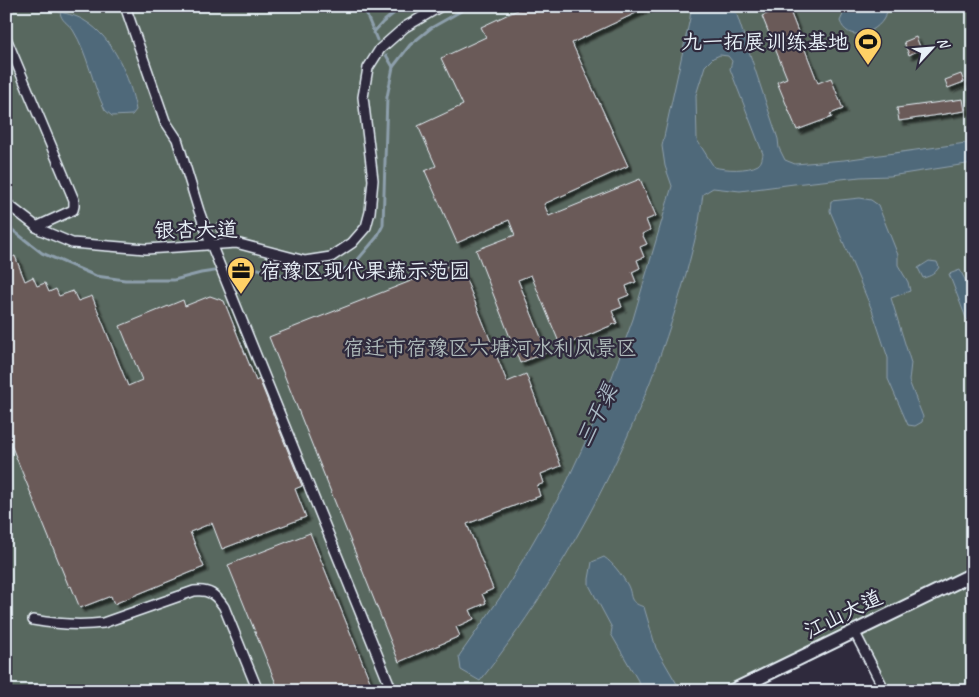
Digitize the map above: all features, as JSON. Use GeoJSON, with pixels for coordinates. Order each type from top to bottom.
{"type":"FeatureCollection","features":[{"type":"Feature","properties":{"kind":"main road","name":"江山大道"},"geometry":{"type":"LineString","coordinates":[[732,691],[973,574]]}},
{"type":"Feature","properties":{"kind":"street"},"geometry":{"type":"LineString","coordinates":[[125,6],[165,121],[177,139],[194,195],[225,278],[392,691]]}},
{"type":"Feature","properties":{"kind":"street","name":"银杏大道"},"geometry":{"type":"LineString","coordinates":[[6,203],[36,227],[72,243],[146,249],[213,247],[236,242],[305,261],[331,257],[352,243],[366,227],[372,197],[373,180],[363,97],[368,68],[380,49],[404,27],[441,6]]}},
{"type":"Feature","properties":{"kind":"street"},"geometry":{"type":"LineString","coordinates":[[6,38],[74,200],[72,210],[36,227]]}},
{"type":"Feature","properties":{"kind":"street"},"geometry":{"type":"LineString","coordinates":[[33,620],[60,624],[87,625],[103,623],[194,591],[210,592],[218,597],[224,607],[258,691]]}},
{"type":"Feature","properties":{"kind":"street"},"geometry":{"type":"LineString","coordinates":[[854,631],[885,691]]}},
{"type":"Feature","properties":{"kind":"green space","name":"宿迁市宿豫区六塘河水利风景区"},"geometry":{"type":"Polygon","coordinates":[[[6,6],[973,6],[973,691],[882,691],[850,626],[717,691],[6,691],[6,6]]]}},
{"type":"Feature","properties":{"kind":"water"},"geometry":{"type":"Polygon","coordinates":[[[691,6],[734,6],[778,139],[779,148],[785,160],[795,164],[844,160],[973,142],[973,163],[890,176],[860,177],[740,191],[713,188],[703,194],[697,231],[662,351],[639,410],[613,468],[584,524],[552,578],[517,631],[480,681],[461,670],[459,656],[506,589],[564,488],[600,410],[633,319],[672,186],[665,166],[662,146],[691,6]],[[720,55],[713,58],[705,66],[696,95],[697,140],[714,167],[743,169],[754,167],[762,160],[763,154],[730,69],[732,61],[728,56],[720,55]]]}},
{"type":"Feature","properties":{"kind":"water"},"geometry":{"type":"Polygon","coordinates":[[[844,6],[891,6],[879,25],[867,32],[854,34],[843,28],[840,21],[845,10],[844,6]]]}},
{"type":"Feature","properties":{"kind":"water"},"geometry":{"type":"Polygon","coordinates":[[[60,12],[76,16],[85,21],[95,28],[112,48],[130,85],[136,110],[132,115],[112,116],[105,110],[78,39],[62,18],[60,12]]]}},
{"type":"Feature","properties":{"kind":"water"},"geometry":{"type":"Polygon","coordinates":[[[860,198],[871,200],[878,205],[898,255],[898,265],[908,282],[910,291],[891,298],[911,363],[909,381],[923,417],[922,422],[915,426],[908,425],[888,379],[888,358],[872,310],[830,211],[831,201],[860,198]]]}},
{"type":"Feature","properties":{"kind":"water"},"geometry":{"type":"Polygon","coordinates":[[[929,261],[937,262],[939,267],[932,274],[923,278],[918,268],[929,261]]]}},
{"type":"Feature","properties":{"kind":"water"},"geometry":{"type":"Polygon","coordinates":[[[960,270],[973,295],[973,318],[969,321],[966,318],[949,274],[960,270]]]}},
{"type":"Feature","properties":{"kind":"water"},"geometry":{"type":"Polygon","coordinates":[[[604,557],[625,580],[631,598],[635,603],[644,607],[656,648],[681,691],[644,691],[611,634],[612,628],[589,585],[592,562],[604,557]]]}},
{"type":"Feature","properties":{"kind":"building"},"geometry":{"type":"Polygon","coordinates":[[[526,6],[651,6],[572,43],[628,166],[544,204],[549,216],[640,179],[656,216],[646,220],[650,230],[642,234],[647,244],[640,247],[644,257],[637,260],[640,268],[632,272],[636,282],[626,286],[629,295],[619,299],[622,307],[612,311],[617,323],[561,347],[531,275],[518,280],[547,352],[520,363],[476,250],[515,235],[509,220],[457,243],[425,171],[436,166],[418,126],[463,105],[441,58],[486,37],[481,27],[526,6]]]}},
{"type":"Feature","properties":{"kind":"building"},"geometry":{"type":"Polygon","coordinates":[[[778,6],[788,6],[818,83],[831,78],[843,109],[830,114],[832,117],[797,130],[777,82],[787,78],[762,16],[779,9],[778,6]]]}},
{"type":"Feature","properties":{"kind":"building"},"geometry":{"type":"Polygon","coordinates":[[[916,37],[921,49],[909,55],[904,42],[916,37]]]}},
{"type":"Feature","properties":{"kind":"building"},"geometry":{"type":"Polygon","coordinates":[[[961,74],[964,82],[948,88],[945,80],[961,74]]]}},
{"type":"Feature","properties":{"kind":"building"},"geometry":{"type":"Polygon","coordinates":[[[963,99],[965,111],[899,121],[897,108],[963,99]]]}},
{"type":"Feature","properties":{"kind":"building"},"geometry":{"type":"Polygon","coordinates":[[[217,224],[233,227],[232,235],[216,232],[217,224]]]}},
{"type":"Feature","properties":{"kind":"building"},"geometry":{"type":"Polygon","coordinates":[[[15,256],[25,281],[33,277],[37,286],[45,283],[49,292],[56,289],[59,296],[73,291],[78,301],[92,296],[128,386],[142,380],[120,326],[183,300],[185,306],[210,296],[224,301],[256,381],[259,379],[302,486],[295,489],[306,517],[222,549],[212,523],[190,532],[204,567],[114,604],[111,596],[80,608],[71,586],[69,587],[7,435],[11,434],[6,423],[6,259],[15,256]]]}},
{"type":"Feature","properties":{"kind":"building"},"geometry":{"type":"Polygon","coordinates":[[[459,262],[507,382],[526,374],[561,466],[541,474],[544,483],[537,486],[540,496],[467,524],[493,589],[482,594],[486,603],[470,610],[474,619],[456,627],[460,636],[399,662],[269,337],[459,262]]]}},
{"type":"Feature","properties":{"kind":"building"},"geometry":{"type":"Polygon","coordinates":[[[310,533],[374,691],[279,691],[228,565],[310,533]]]}},
{"type":"Feature","properties":{"kind":"waterway"},"geometry":{"type":"LineString","coordinates":[[363,6],[377,40]]}},
{"type":"Feature","properties":{"kind":"waterway"},"geometry":{"type":"LineString","coordinates":[[373,33],[403,6]]}},
{"type":"Feature","properties":{"kind":"waterway"},"geometry":{"type":"LineString","coordinates":[[6,225],[42,253],[96,276],[125,280],[174,280],[201,273],[247,266],[285,276],[315,279],[335,274],[355,263],[377,237],[383,225],[387,97],[393,67],[410,45],[431,28],[470,6]]}},
{"type":"Feature","properties":{"kind":"waterway"},"geometry":{"type":"LineString","coordinates":[[386,55],[393,67]]}},
{"type":"Feature","properties":{"kind":"place","name":"九一拓展训练基地"},"geometry":{"type":"Point","coordinates":[868,66]}},
{"type":"Feature","properties":{"kind":"place","name":"宿豫区现代果蔬示范园"},"geometry":{"type":"Point","coordinates":[241,295]}},
{"type":"Feature","properties":{"kind":"water label","name":"三干渠"},"geometry":{"type":"Point","coordinates":[596,415]}}]}
